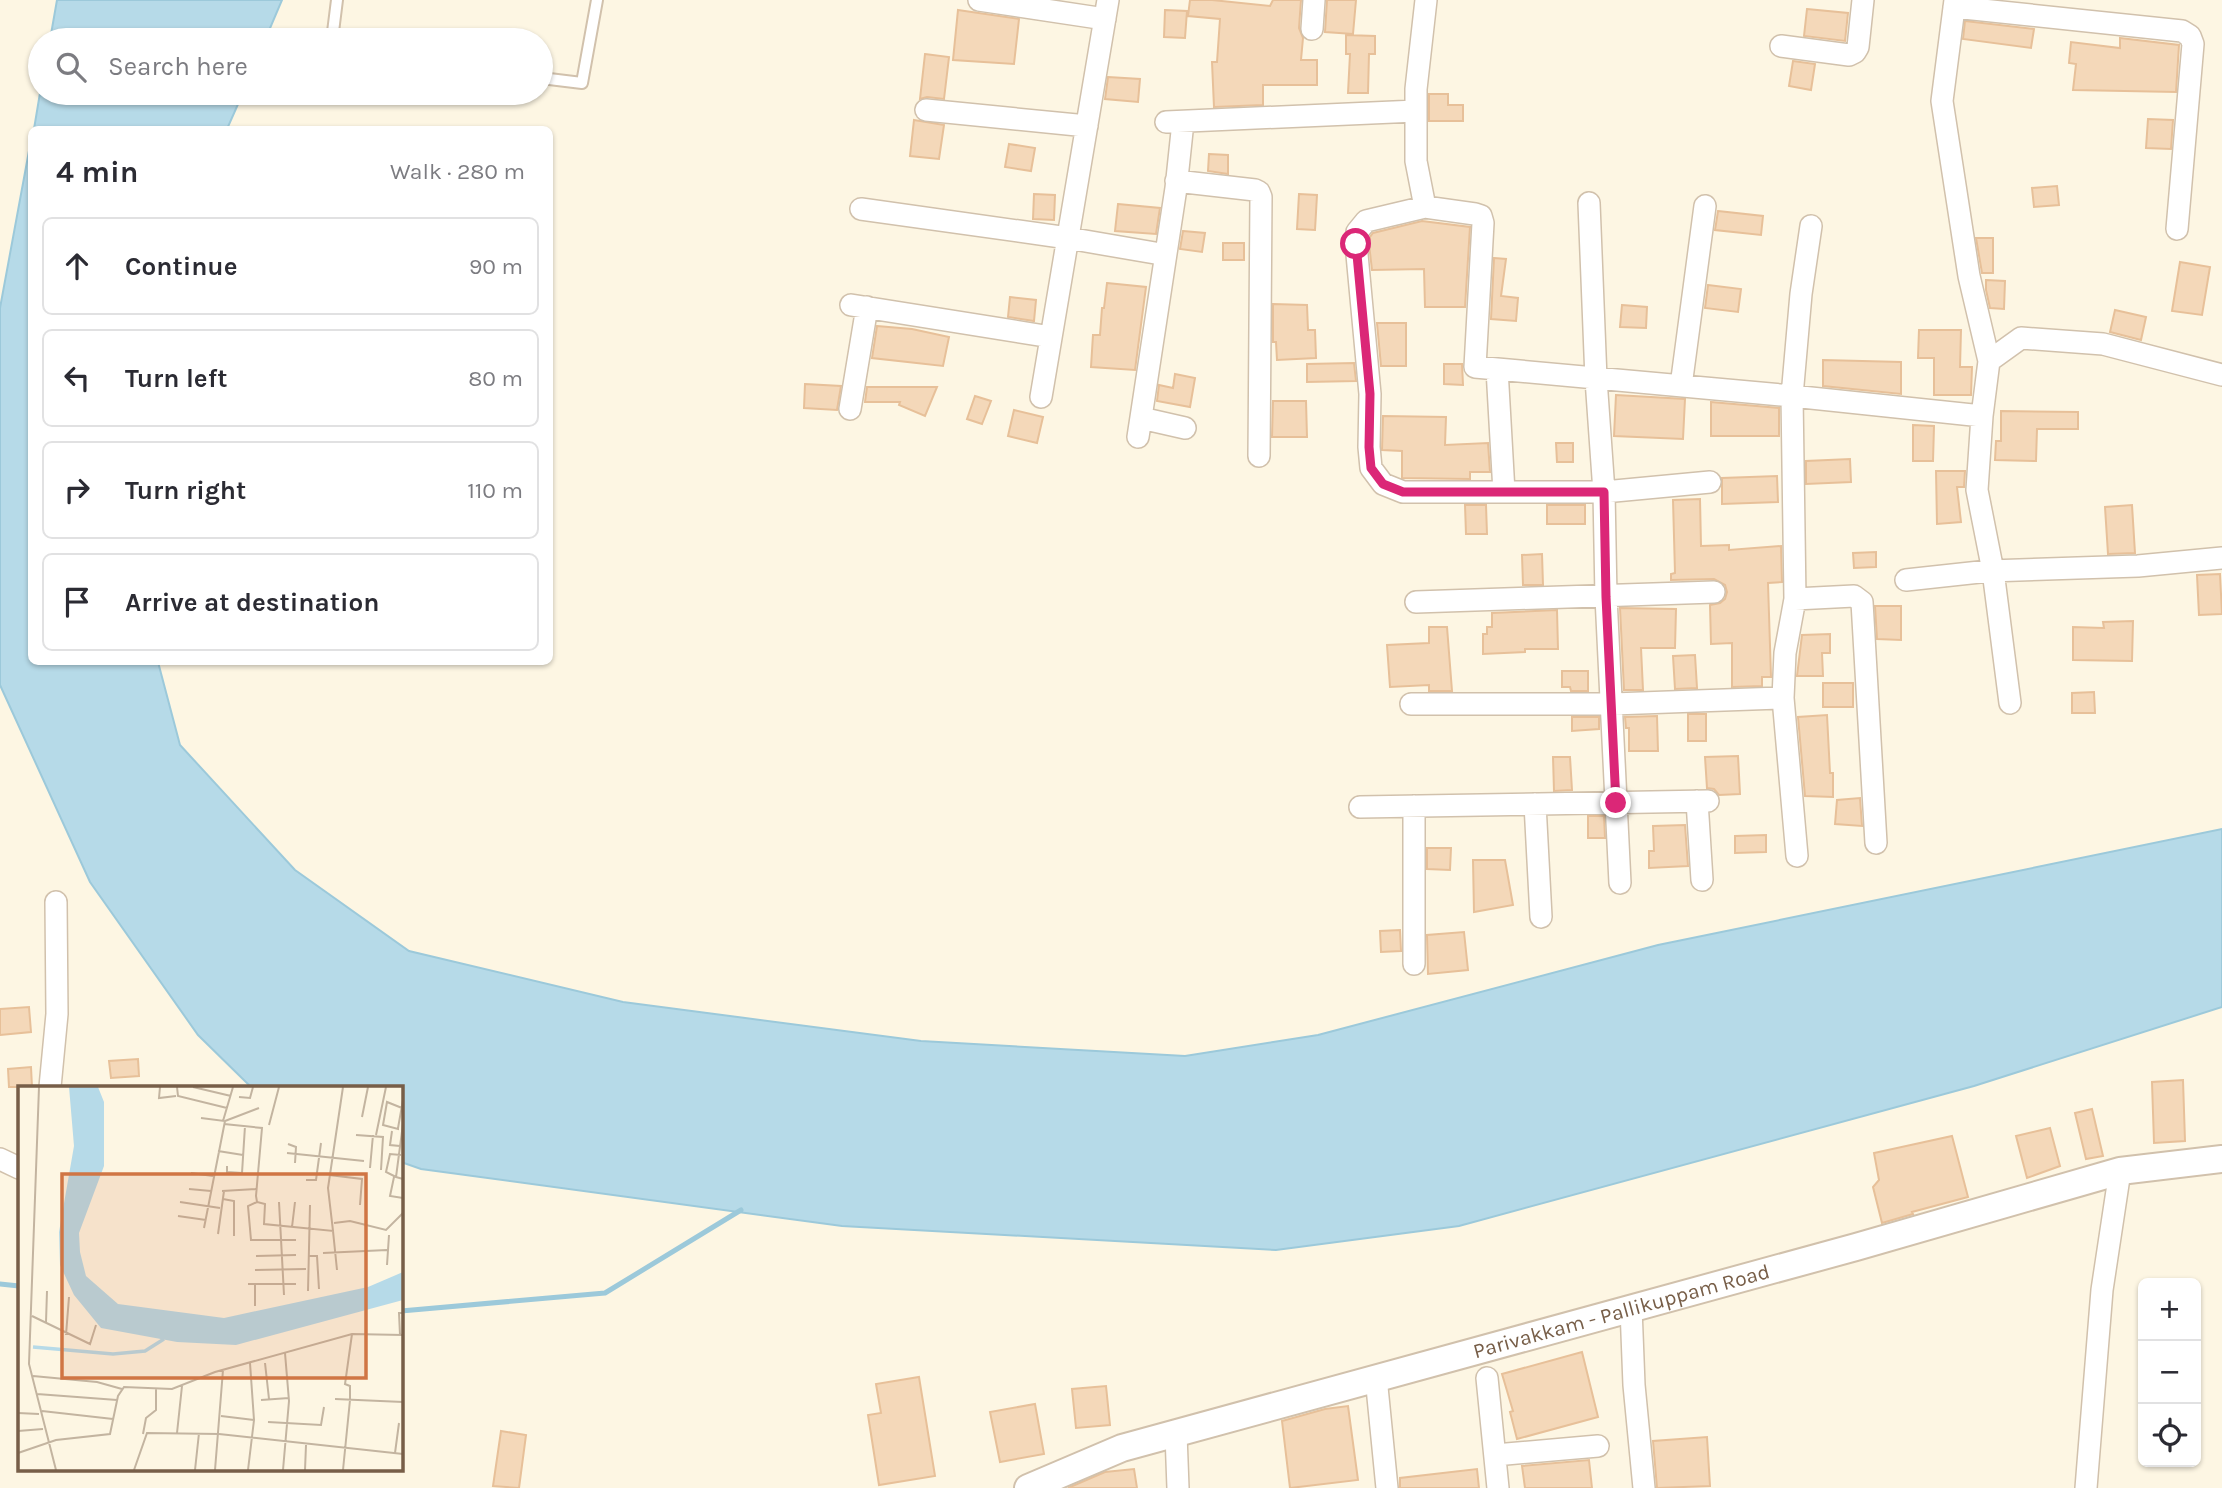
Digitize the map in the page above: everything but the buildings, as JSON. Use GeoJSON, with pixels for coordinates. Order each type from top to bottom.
{"type":"FeatureCollection","features":[{"type":"Feature","properties":{"kind":"street"},"geometry":{"type":"LineString","coordinates":[[979,0],[1107,9],[1041,397]]}},
{"type":"Feature","properties":{"kind":"street"},"geometry":{"type":"LineString","coordinates":[[1312,29],[1314,0]]}},
{"type":"Feature","properties":{"kind":"street"},"geometry":{"type":"LineString","coordinates":[[1424,207],[1416,161],[1416,89],[1426,0]]}},
{"type":"Feature","properties":{"kind":"street"},"geometry":{"type":"LineString","coordinates":[[1781,46],[1849,55],[1858,47],[1863,0]]}},
{"type":"Feature","properties":{"kind":"street"},"geometry":{"type":"LineString","coordinates":[[2010,703],[1993,571],[1977,490],[1982,416],[1990,361],[1969,276],[1942,101],[1954,4],[2182,31],[2190,36],[2193,44],[2177,229]]}},
{"type":"Feature","properties":{"kind":"street"},"geometry":{"type":"LineString","coordinates":[[926,110],[1087,126]]}},
{"type":"Feature","properties":{"kind":"street"},"geometry":{"type":"LineString","coordinates":[[1185,428],[1140,427],[1176,181],[1175,122],[1416,111]]}},
{"type":"Feature","properties":{"kind":"street"},"geometry":{"type":"LineString","coordinates":[[1176,181],[1255,190],[1261,197],[1259,456]]}},
{"type":"Feature","properties":{"kind":"street"},"geometry":{"type":"LineString","coordinates":[[1589,203],[1620,883]]}},
{"type":"Feature","properties":{"kind":"street"},"geometry":{"type":"LineString","coordinates":[[1681,386],[1705,206]]}},
{"type":"Feature","properties":{"kind":"street"},"geometry":{"type":"LineString","coordinates":[[1710,482],[1604,492],[1403,492],[1383,484],[1371,468],[1370,394],[1357,232],[1366,221],[1424,207],[1481,216],[1483,223],[1475,367],[1982,416]]}},
{"type":"Feature","properties":{"kind":"street"},"geometry":{"type":"LineString","coordinates":[[860,209],[1155,253]]}},
{"type":"Feature","properties":{"kind":"street"},"geometry":{"type":"LineString","coordinates":[[1797,856],[1783,698],[1785,653],[1795,598],[1792,396],[1811,226]]}},
{"type":"Feature","properties":{"kind":"street"},"geometry":{"type":"LineString","coordinates":[[850,409],[859,306],[1051,337]]}},
{"type":"Feature","properties":{"kind":"street"},"geometry":{"type":"LineString","coordinates":[[1990,361],[2021,338],[2103,344],[2222,375]]}},
{"type":"Feature","properties":{"kind":"street"},"geometry":{"type":"LineString","coordinates":[[1497,369],[1504,492]]}},
{"type":"Feature","properties":{"kind":"street"},"geometry":{"type":"LineString","coordinates":[[1906,580],[1993,571],[2138,566],[2222,558]]}},
{"type":"Feature","properties":{"kind":"street"},"geometry":{"type":"LineString","coordinates":[[1416,602],[1714,592]]}},
{"type":"Feature","properties":{"kind":"street"},"geometry":{"type":"LineString","coordinates":[[1795,598],[1854,596],[1861,602],[1876,843]]}},
{"type":"Feature","properties":{"kind":"street"},"geometry":{"type":"LineString","coordinates":[[1411,704],[1613,704],[1783,698]]}},
{"type":"Feature","properties":{"kind":"street"},"geometry":{"type":"LineString","coordinates":[[1360,807],[1702,801],[1702,880]]}},
{"type":"Feature","properties":{"kind":"street"},"geometry":{"type":"LineString","coordinates":[[1535,804],[1541,917]]}},
{"type":"Feature","properties":{"kind":"street"},"geometry":{"type":"LineString","coordinates":[[1414,806],[1415,964]]}},
{"type":"Feature","properties":{"kind":"street"},"geometry":{"type":"LineString","coordinates":[[50,1086],[57,1013],[56,902]]}},
{"type":"Feature","properties":{"kind":"street"},"geometry":{"type":"LineString","coordinates":[[0,1159],[18,1168]]}},
{"type":"Feature","properties":{"kind":"street","name":"Parivakkam - Pallikuppam Road"},"geometry":{"type":"LineString","coordinates":[[1028,1488],[1122,1448],[2120,1171],[2222,1159]]}},
{"type":"Feature","properties":{"kind":"street"},"geometry":{"type":"LineString","coordinates":[[2086,1488],[2102,1290],[2120,1171]]}},
{"type":"Feature","properties":{"kind":"street"},"geometry":{"type":"LineString","coordinates":[[1630,1308],[1644,1488]]}},
{"type":"Feature","properties":{"kind":"street"},"geometry":{"type":"LineString","coordinates":[[1376,1377],[1387,1488]]}},
{"type":"Feature","properties":{"kind":"street"},"geometry":{"type":"LineString","coordinates":[[1487,1378],[1498,1488]]}},
{"type":"Feature","properties":{"kind":"street"},"geometry":{"type":"LineString","coordinates":[[1176,1434],[1178,1488]]}},
{"type":"Feature","properties":{"kind":"street"},"geometry":{"type":"LineString","coordinates":[[1495,1455],[1598,1447]]}},
{"type":"Feature","properties":{"kind":"lane"},"geometry":{"type":"LineString","coordinates":[[334,28],[337,0]]}},
{"type":"Feature","properties":{"kind":"lane"},"geometry":{"type":"LineString","coordinates":[[553,79],[582,83],[597,0]]}},
{"type":"Feature","properties":{"kind":"water"},"geometry":{"type":"Polygon","coordinates":[[[57,0],[282,0],[270,28],[52,28],[57,0]]]}},
{"type":"Feature","properties":{"kind":"water"},"geometry":{"type":"Polygon","coordinates":[[[38,105],[238,105],[228,126],[34,126],[38,105]]]}},
{"type":"Feature","properties":{"kind":"water"},"geometry":{"type":"Polygon","coordinates":[[[28,156],[28,665],[159,665],[180,745],[295,870],[409,951],[623,1002],[921,1041],[1185,1056],[1318,1035],[1658,945],[2222,829],[2222,1007],[1974,1086],[1459,1226],[1276,1250],[842,1226],[421,1169],[402,1162],[402,1086],[250,1086],[198,1035],[90,882],[0,685],[0,308],[28,156]]]}},
{"type":"Feature","properties":{"kind":"waterway"},"geometry":{"type":"LineString","coordinates":[[402,1311],[605,1293],[741,1210]]}},
{"type":"Feature","properties":{"kind":"waterway"},"geometry":{"type":"LineString","coordinates":[[0,1284],[18,1286]]}},
{"type":"Feature","properties":{"kind":"route"},"geometry":{"type":"LineString","coordinates":[[1356,244],[1370,394],[1371,468],[1383,484],[1403,492],[1604,492],[1616,803]]}}]}
